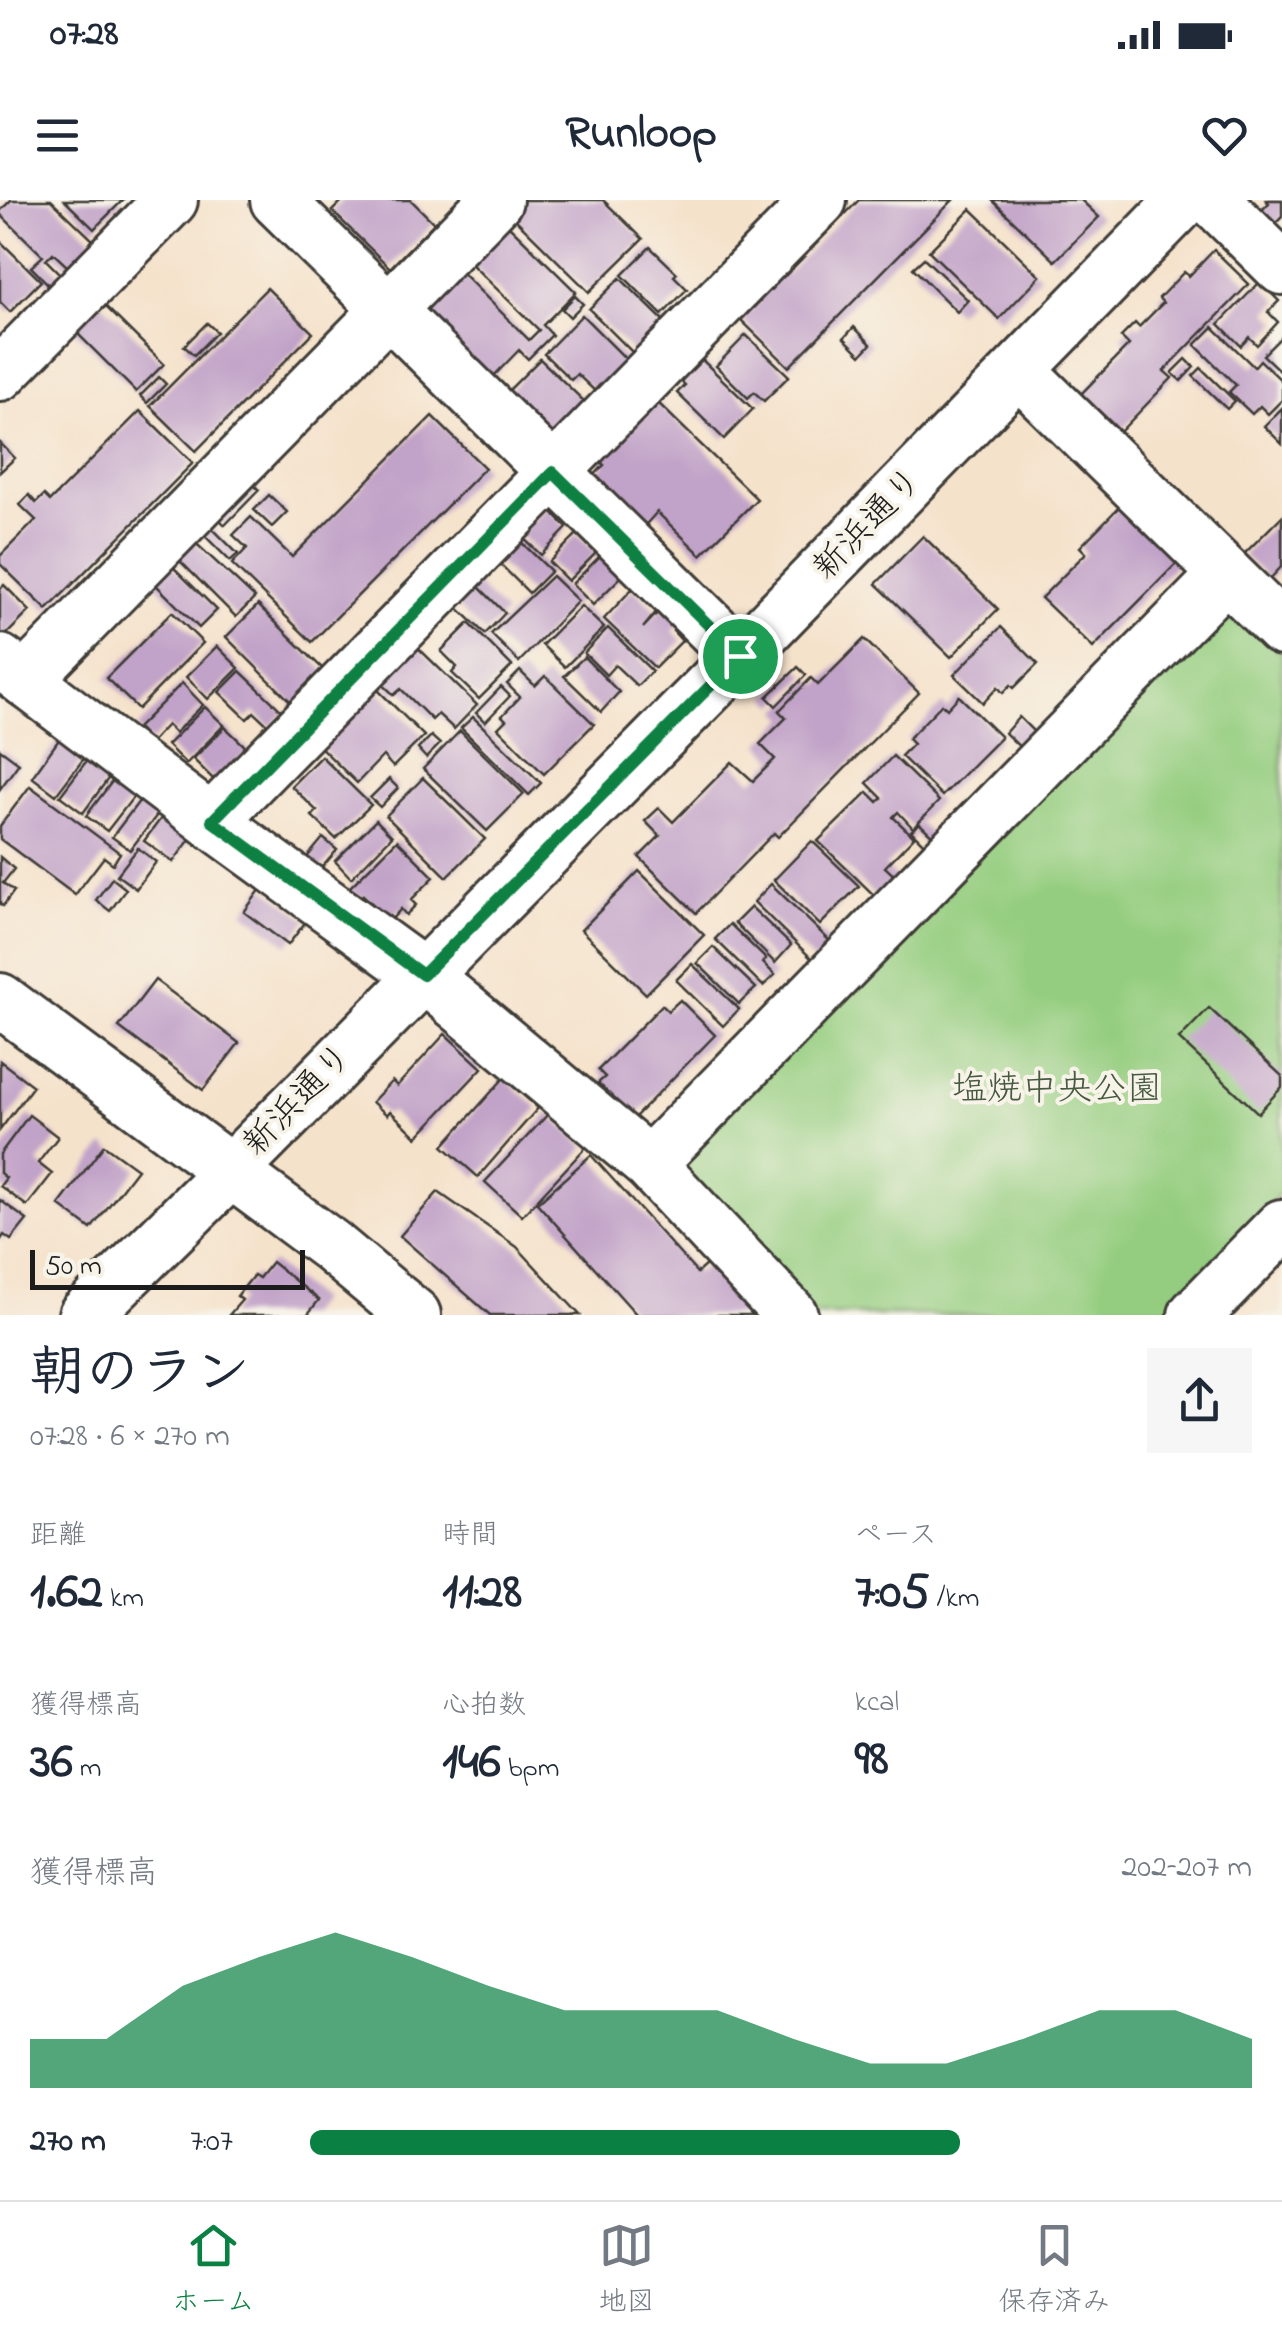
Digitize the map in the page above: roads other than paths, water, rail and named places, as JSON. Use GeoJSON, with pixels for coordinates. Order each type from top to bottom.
{"type":"FeatureCollection","features":[{"type":"Feature","properties":{"kind":"street"},"geometry":{"type":"LineString","coordinates":[[0,374],[171,200]]}},
{"type":"Feature","properties":{"kind":"street"},"geometry":{"type":"LineString","coordinates":[[277,200],[740,656]]}},
{"type":"Feature","properties":{"kind":"street"},"geometry":{"type":"LineString","coordinates":[[496,200],[388,310],[13,670],[423,975],[649,1164],[791,1315]]}},
{"type":"Feature","properties":{"kind":"street"},"geometry":{"type":"LineString","coordinates":[[212,821],[820,200]]}},
{"type":"Feature","properties":{"kind":"street","name":"新浜通り"},"geometry":{"type":"LineString","coordinates":[[84,1315],[740,656],[1184,200]]}},
{"type":"Feature","properties":{"kind":"street"},"geometry":{"type":"LineString","coordinates":[[1213,200],[1282,268]]}},
{"type":"Feature","properties":{"kind":"street"},"geometry":{"type":"LineString","coordinates":[[1020,371],[1282,629]]}},
{"type":"Feature","properties":{"kind":"street"},"geometry":{"type":"LineString","coordinates":[[649,1164],[1226,574]]}},
{"type":"Feature","properties":{"kind":"street"},"geometry":{"type":"LineString","coordinates":[[0,1000],[330,1246],[414,1315]]}},
{"type":"Feature","properties":{"kind":"street"},"geometry":{"type":"LineString","coordinates":[[1195,1315],[1282,1226]]}},
{"type":"Feature","properties":{"kind":"park label","name":"塩焼中央公園"},"geometry":{"type":"Point","coordinates":[1057,1090]}}]}
